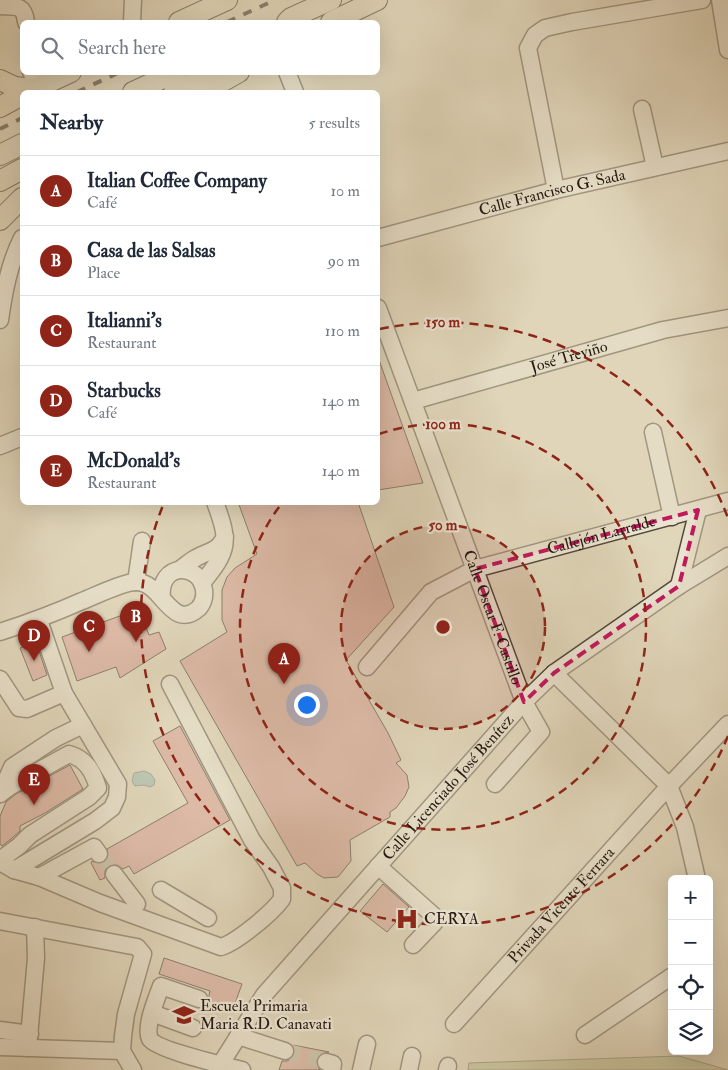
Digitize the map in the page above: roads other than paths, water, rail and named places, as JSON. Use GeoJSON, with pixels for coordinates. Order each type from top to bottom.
{"type":"FeatureCollection","features":[{"type":"Feature","properties":{"kind":"main road"},"geometry":{"type":"LineString","coordinates":[[183,20],[227,0]]}},
{"type":"Feature","properties":{"kind":"main road"},"geometry":{"type":"LineString","coordinates":[[289,20],[331,0]]}},
{"type":"Feature","properties":{"kind":"main road"},"geometry":{"type":"LineString","coordinates":[[334,20],[377,0]]}},
{"type":"Feature","properties":{"kind":"main road"},"geometry":{"type":"LineString","coordinates":[[0,80],[14,87],[32,87],[63,75]]}},
{"type":"Feature","properties":{"kind":"main road"},"geometry":{"type":"LineString","coordinates":[[137,90],[170,75]]}},
{"type":"Feature","properties":{"kind":"main road"},"geometry":{"type":"LineString","coordinates":[[178,90],[210,75]]}},
{"type":"Feature","properties":{"kind":"main road"},"geometry":{"type":"LineString","coordinates":[[206,90],[233,75]]}},
{"type":"Feature","properties":{"kind":"main road"},"geometry":{"type":"LineString","coordinates":[[0,107],[20,94]]}},
{"type":"Feature","properties":{"kind":"main road"},"geometry":{"type":"LineString","coordinates":[[0,155],[20,145]]}},
{"type":"Feature","properties":{"kind":"main road"},"geometry":{"type":"LineString","coordinates":[[0,180],[20,170]]}},
{"type":"Feature","properties":{"kind":"main road"},"geometry":{"type":"LineString","coordinates":[[0,220],[20,200]]}},
{"type":"Feature","properties":{"kind":"street"},"geometry":{"type":"LineString","coordinates":[[132,20],[133,0]]}},
{"type":"Feature","properties":{"kind":"street"},"geometry":{"type":"LineString","coordinates":[[556,190],[528,48],[535,35],[545,28],[572,22],[702,0]]}},
{"type":"Feature","properties":{"kind":"street"},"geometry":{"type":"LineString","coordinates":[[720,0],[728,50]]}},
{"type":"Feature","properties":{"kind":"street"},"geometry":{"type":"LineString","coordinates":[[0,6],[18,7],[25,13],[26,20]]}},
{"type":"Feature","properties":{"kind":"street"},"geometry":{"type":"LineString","coordinates":[[288,75],[294,90]]}},
{"type":"Feature","properties":{"kind":"street"},"geometry":{"type":"LineString","coordinates":[[642,109],[655,168]]}},
{"type":"Feature","properties":{"kind":"street","name":"Calle Francisco G. Sada"},"geometry":{"type":"LineString","coordinates":[[380,237],[556,190],[728,151]]}},
{"type":"Feature","properties":{"kind":"street"},"geometry":{"type":"LineString","coordinates":[[0,320],[4,289],[14,254],[20,242]]}},
{"type":"Feature","properties":{"kind":"street","name":"Calle Oscar F. Castillo"},"geometry":{"type":"LineString","coordinates":[[380,313],[524,702],[541,732],[495,784]]}},
{"type":"Feature","properties":{"kind":"street","name":"José Treviño"},"geometry":{"type":"LineString","coordinates":[[412,401],[663,330],[728,318]]}},
{"type":"Feature","properties":{"kind":"street"},"geometry":{"type":"LineString","coordinates":[[653,432],[672,518]]}},
{"type":"Feature","properties":{"kind":"street"},"geometry":{"type":"LineString","coordinates":[[0,446],[20,438]]}},
{"type":"Feature","properties":{"kind":"street","name":"Callejón Larralde"},"geometry":{"type":"LineString","coordinates":[[367,667],[431,592],[474,569],[672,518],[728,501]]}},
{"type":"Feature","properties":{"kind":"street"},"geometry":{"type":"LineString","coordinates":[[202,583],[224,551],[224,528],[217,505]]}},
{"type":"Feature","properties":{"kind":"street"},"geometry":{"type":"LineString","coordinates":[[679,586],[698,510]]}},
{"type":"Feature","properties":{"kind":"street"},"geometry":{"type":"LineString","coordinates":[[162,598],[161,588],[168,575],[179,570],[197,557],[219,547],[225,537]]}},
{"type":"Feature","properties":{"kind":"street"},"geometry":{"type":"LineString","coordinates":[[136,582],[142,541]]}},
{"type":"Feature","properties":{"kind":"street","name":"Calle Licenciado José Benítez"},"geometry":{"type":"LineString","coordinates":[[219,1067],[264,996],[524,702],[554,673],[679,586],[728,556]]}},
{"type":"Feature","properties":{"kind":"street"},"geometry":{"type":"LineString","coordinates":[[0,632],[39,620],[98,595],[136,582],[152,587],[174,611],[184,614],[194,611],[202,604],[204,596],[202,583],[196,575],[188,570],[179,570]]}},
{"type":"Feature","properties":{"kind":"street"},"geometry":{"type":"LineString","coordinates":[[5,864],[95,821],[112,808],[117,797],[118,784],[64,693],[39,620]]}},
{"type":"Feature","properties":{"kind":"street"},"geometry":{"type":"LineString","coordinates":[[554,673],[669,786],[685,827],[696,875]]}},
{"type":"Feature","properties":{"kind":"street"},"geometry":{"type":"LineString","coordinates":[[0,679],[19,708],[27,709],[64,693]]}},
{"type":"Feature","properties":{"kind":"street"},"geometry":{"type":"LineString","coordinates":[[5,864],[100,903],[221,946],[229,944],[236,939],[270,912],[282,899],[282,888],[271,867],[252,840],[170,684]]}},
{"type":"Feature","properties":{"kind":"street","name":"Privada Vicente Ferrara"},"geometry":{"type":"LineString","coordinates":[[454,1024],[669,786],[728,724]]}},
{"type":"Feature","properties":{"kind":"street"},"geometry":{"type":"LineString","coordinates":[[0,794],[12,767],[56,738],[84,725]]}},
{"type":"Feature","properties":{"kind":"street"},"geometry":{"type":"LineString","coordinates":[[0,794],[69,754],[76,756],[87,764],[94,775],[98,788],[89,797],[30,835],[5,864]]}},
{"type":"Feature","properties":{"kind":"street"},"geometry":{"type":"LineString","coordinates":[[39,877],[94,846],[99,854]]}},
{"type":"Feature","properties":{"kind":"street"},"geometry":{"type":"LineString","coordinates":[[378,866],[434,916],[434,923],[412,945]]}},
{"type":"Feature","properties":{"kind":"street"},"geometry":{"type":"LineString","coordinates":[[114,874],[136,904]]}},
{"type":"Feature","properties":{"kind":"street"},"geometry":{"type":"LineString","coordinates":[[161,890],[208,918]]}},
{"type":"Feature","properties":{"kind":"street"},"geometry":{"type":"LineString","coordinates":[[0,921],[137,947],[143,954],[126,1014],[122,1051],[134,1070]]}},
{"type":"Feature","properties":{"kind":"street"},"geometry":{"type":"LineString","coordinates":[[29,1041],[36,958],[35,927]]}},
{"type":"Feature","properties":{"kind":"street"},"geometry":{"type":"LineString","coordinates":[[585,1035],[668,979]]}},
{"type":"Feature","properties":{"kind":"street"},"geometry":{"type":"LineString","coordinates":[[199,1000],[161,986],[148,1031],[150,1039],[156,1044],[219,1067],[242,1070]]}},
{"type":"Feature","properties":{"kind":"street"},"geometry":{"type":"LineString","coordinates":[[152,1012],[193,1028]]}},
{"type":"Feature","properties":{"kind":"street"},"geometry":{"type":"LineString","coordinates":[[0,1030],[29,1041],[122,1051]]}},
{"type":"Feature","properties":{"kind":"street"},"geometry":{"type":"LineString","coordinates":[[238,1036],[285,1051]]}},
{"type":"Feature","properties":{"kind":"street"},"geometry":{"type":"LineString","coordinates":[[0,1047],[29,1041]]}},
{"type":"Feature","properties":{"kind":"street"},"geometry":{"type":"LineString","coordinates":[[361,1070],[367,1044]]}},
{"type":"Feature","properties":{"kind":"water"},"geometry":{"type":"Polygon","coordinates":[[[144,771],[151,774],[155,780],[154,785],[150,787],[144,785],[135,786],[132,781],[134,773],[144,771]]]}},
{"type":"Feature","properties":{"kind":"tunnel"},"geometry":{"type":"LineString","coordinates":[[99,854],[114,874]]}},
{"type":"Feature","properties":{"kind":"tunnel"},"geometry":{"type":"LineString","coordinates":[[285,1051],[326,1062]]}},
{"type":"Feature","properties":{"kind":"railway"},"geometry":{"type":"LineString","coordinates":[[231,20],[275,0]]}},
{"type":"Feature","properties":{"kind":"railway"},"geometry":{"type":"LineString","coordinates":[[81,90],[114,75]]}},
{"type":"Feature","properties":{"kind":"railway"},"geometry":{"type":"LineString","coordinates":[[0,129],[20,119]]}},
{"type":"Feature","properties":{"kind":"place","name":"Casa de las Salsas"},"geometry":{"type":"Point","coordinates":[136,642]}},
{"type":"Feature","properties":{"kind":"place","name":"Italianni's"},"geometry":{"type":"Point","coordinates":[89,652]}},
{"type":"Feature","properties":{"kind":"place","name":"Starbucks"},"geometry":{"type":"Point","coordinates":[34,661]}},
{"type":"Feature","properties":{"kind":"place","name":"Italian Coffee Company"},"geometry":{"type":"Point","coordinates":[284,684]}},
{"type":"Feature","properties":{"kind":"place","name":"McDonald's"},"geometry":{"type":"Point","coordinates":[34,805]}},
{"type":"Feature","properties":{"kind":"place","name":"CERYA"},"geometry":{"type":"Point","coordinates":[407,919]}},
{"type":"Feature","properties":{"kind":"place","name":"Escuela Primaria Maria R.D. Canavati"},"geometry":{"type":"Point","coordinates":[184,1015]}}]}
